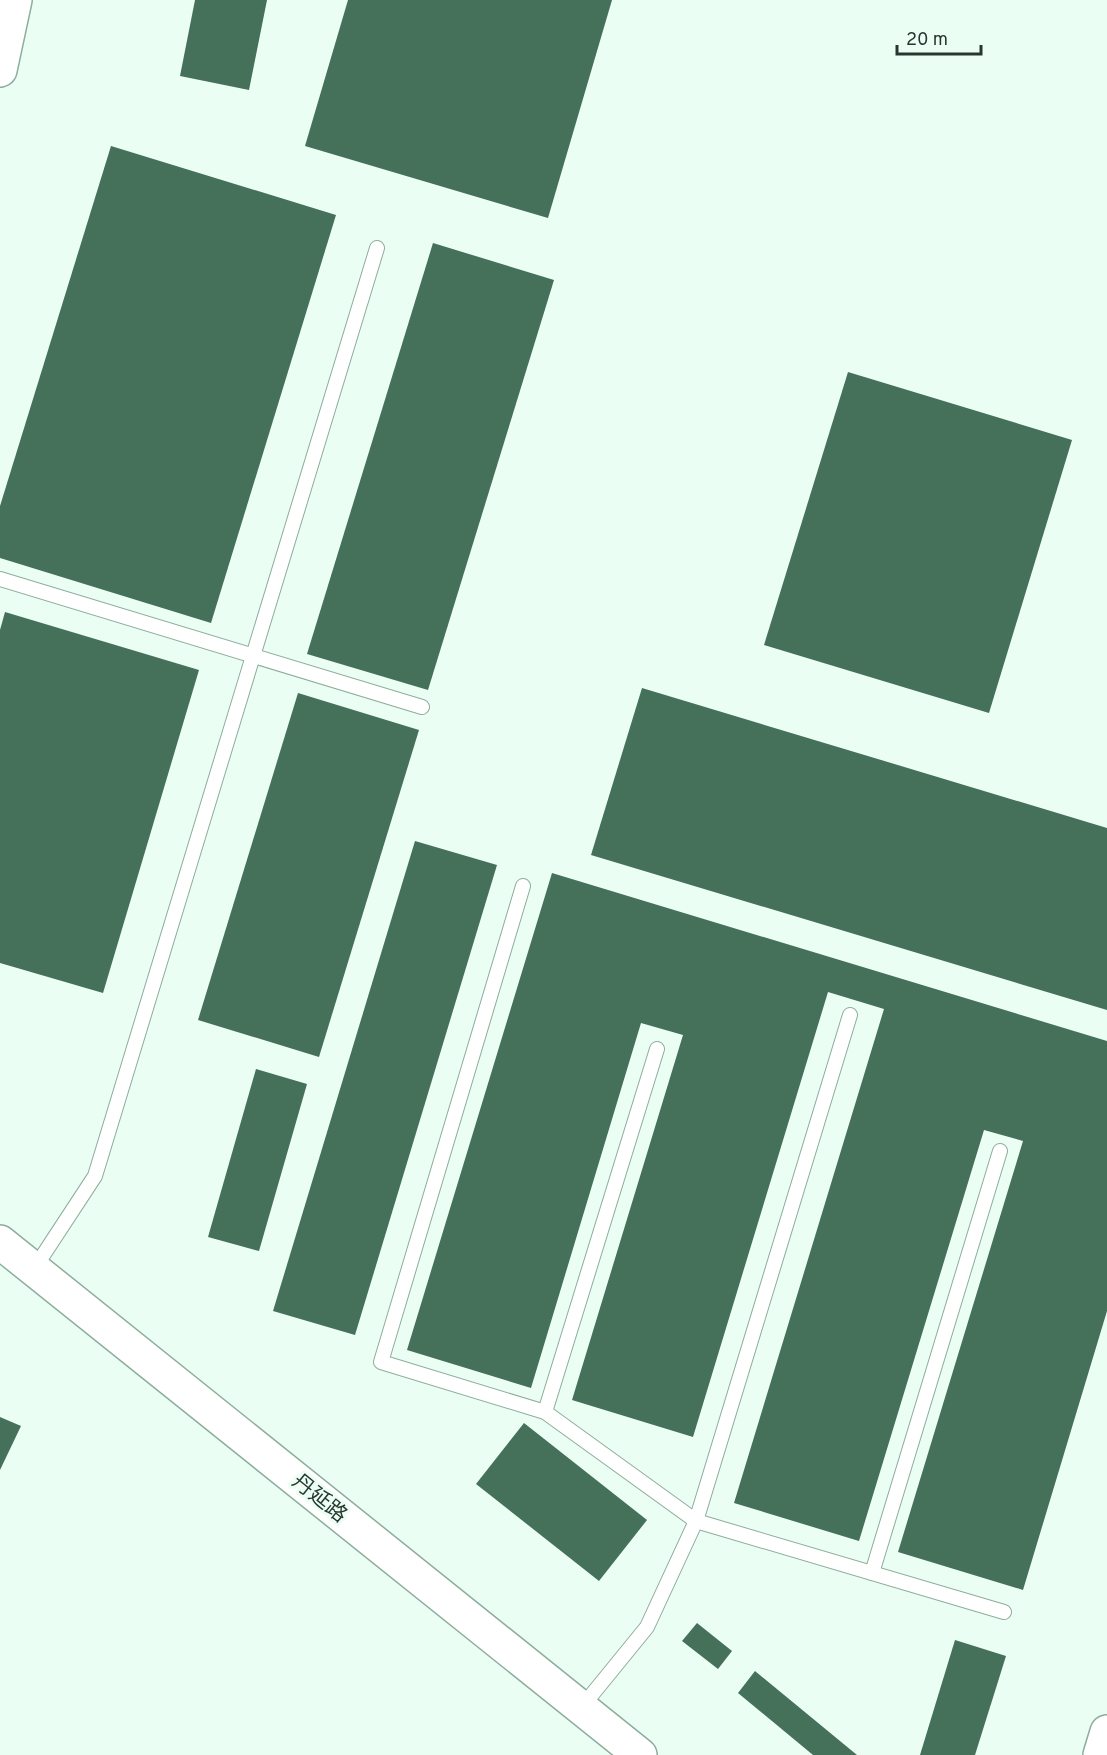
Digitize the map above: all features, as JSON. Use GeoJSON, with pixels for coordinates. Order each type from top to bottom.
{"type":"FeatureCollection","features":[{"type":"Feature","properties":{"kind":"main road"},"geometry":{"type":"LineString","coordinates":[[0,70],[15,0]]}},
{"type":"Feature","properties":{"kind":"main road","name":"丹延路"},"geometry":{"type":"LineString","coordinates":[[0,1242],[640,1755]]}},
{"type":"Feature","properties":{"kind":"main road"},"geometry":{"type":"LineString","coordinates":[[1100,1755],[1107,1732]]}},
{"type":"Feature","properties":{"kind":"lane"},"geometry":{"type":"LineString","coordinates":[[34,1269],[94,1176],[377,248]]}},
{"type":"Feature","properties":{"kind":"lane"},"geometry":{"type":"LineString","coordinates":[[0,579],[422,707]]}},
{"type":"Feature","properties":{"kind":"lane"},"geometry":{"type":"LineString","coordinates":[[524,886],[381,1362],[545,1412],[696,1521],[1004,1612]]}},
{"type":"Feature","properties":{"kind":"lane"},"geometry":{"type":"LineString","coordinates":[[581,1708],[647,1627],[696,1521],[850,1015]]}},
{"type":"Feature","properties":{"kind":"lane"},"geometry":{"type":"LineString","coordinates":[[545,1412],[657,1049]]}},
{"type":"Feature","properties":{"kind":"lane"},"geometry":{"type":"LineString","coordinates":[[872,1573],[1000,1151]]}},
{"type":"Feature","properties":{"kind":"building"},"geometry":{"type":"Polygon","coordinates":[[[195,0],[267,0],[249,90],[180,76],[195,0]]]}},
{"type":"Feature","properties":{"kind":"building"},"geometry":{"type":"Polygon","coordinates":[[[348,0],[612,0],[548,218],[305,146],[348,0]]]}},
{"type":"Feature","properties":{"kind":"building"},"geometry":{"type":"Polygon","coordinates":[[[111,146],[336,215],[211,623],[0,558],[0,506],[111,146]]]}},
{"type":"Feature","properties":{"kind":"building"},"geometry":{"type":"Polygon","coordinates":[[[433,243],[554,280],[428,690],[307,654],[433,243]]]}},
{"type":"Feature","properties":{"kind":"building"},"geometry":{"type":"Polygon","coordinates":[[[848,372],[1072,440],[989,713],[764,645],[848,372]]]}},
{"type":"Feature","properties":{"kind":"building"},"geometry":{"type":"Polygon","coordinates":[[[5,612],[199,670],[103,993],[0,963],[0,630],[5,612]]]}},
{"type":"Feature","properties":{"kind":"building"},"geometry":{"type":"Polygon","coordinates":[[[642,688],[1107,828],[1107,1010],[591,855],[642,688]]]}},
{"type":"Feature","properties":{"kind":"building"},"geometry":{"type":"Polygon","coordinates":[[[298,693],[419,730],[319,1057],[198,1020],[298,693]]]}},
{"type":"Feature","properties":{"kind":"building"},"geometry":{"type":"Polygon","coordinates":[[[415,841],[497,865],[355,1335],[273,1311],[415,841]]]}},
{"type":"Feature","properties":{"kind":"building"},"geometry":{"type":"Polygon","coordinates":[[[552,873],[1107,1041],[1107,1311],[1023,1590],[898,1552],[1023,1141],[984,1130],[859,1541],[734,1503],[884,1009],[828,992],[693,1437],[572,1400],[683,1035],[641,1023],[531,1388],[407,1350],[552,873]]]}},
{"type":"Feature","properties":{"kind":"building"},"geometry":{"type":"Polygon","coordinates":[[[256,1069],[307,1084],[259,1251],[208,1237],[256,1069]]]}},
{"type":"Feature","properties":{"kind":"building"},"geometry":{"type":"Polygon","coordinates":[[[0,1417],[21,1426],[0,1470],[0,1417]]]}},
{"type":"Feature","properties":{"kind":"building"},"geometry":{"type":"Polygon","coordinates":[[[524,1423],[647,1520],[599,1581],[476,1484],[524,1423]]]}},
{"type":"Feature","properties":{"kind":"building"},"geometry":{"type":"Polygon","coordinates":[[[697,1623],[732,1651],[718,1669],[682,1641],[697,1623]]]}},
{"type":"Feature","properties":{"kind":"building"},"geometry":{"type":"Polygon","coordinates":[[[955,1640],[1006,1656],[975,1755],[920,1755],[955,1640]]]}},
{"type":"Feature","properties":{"kind":"building"},"geometry":{"type":"Polygon","coordinates":[[[755,1671],[857,1755],[813,1755],[738,1693],[755,1671]]]}}]}
